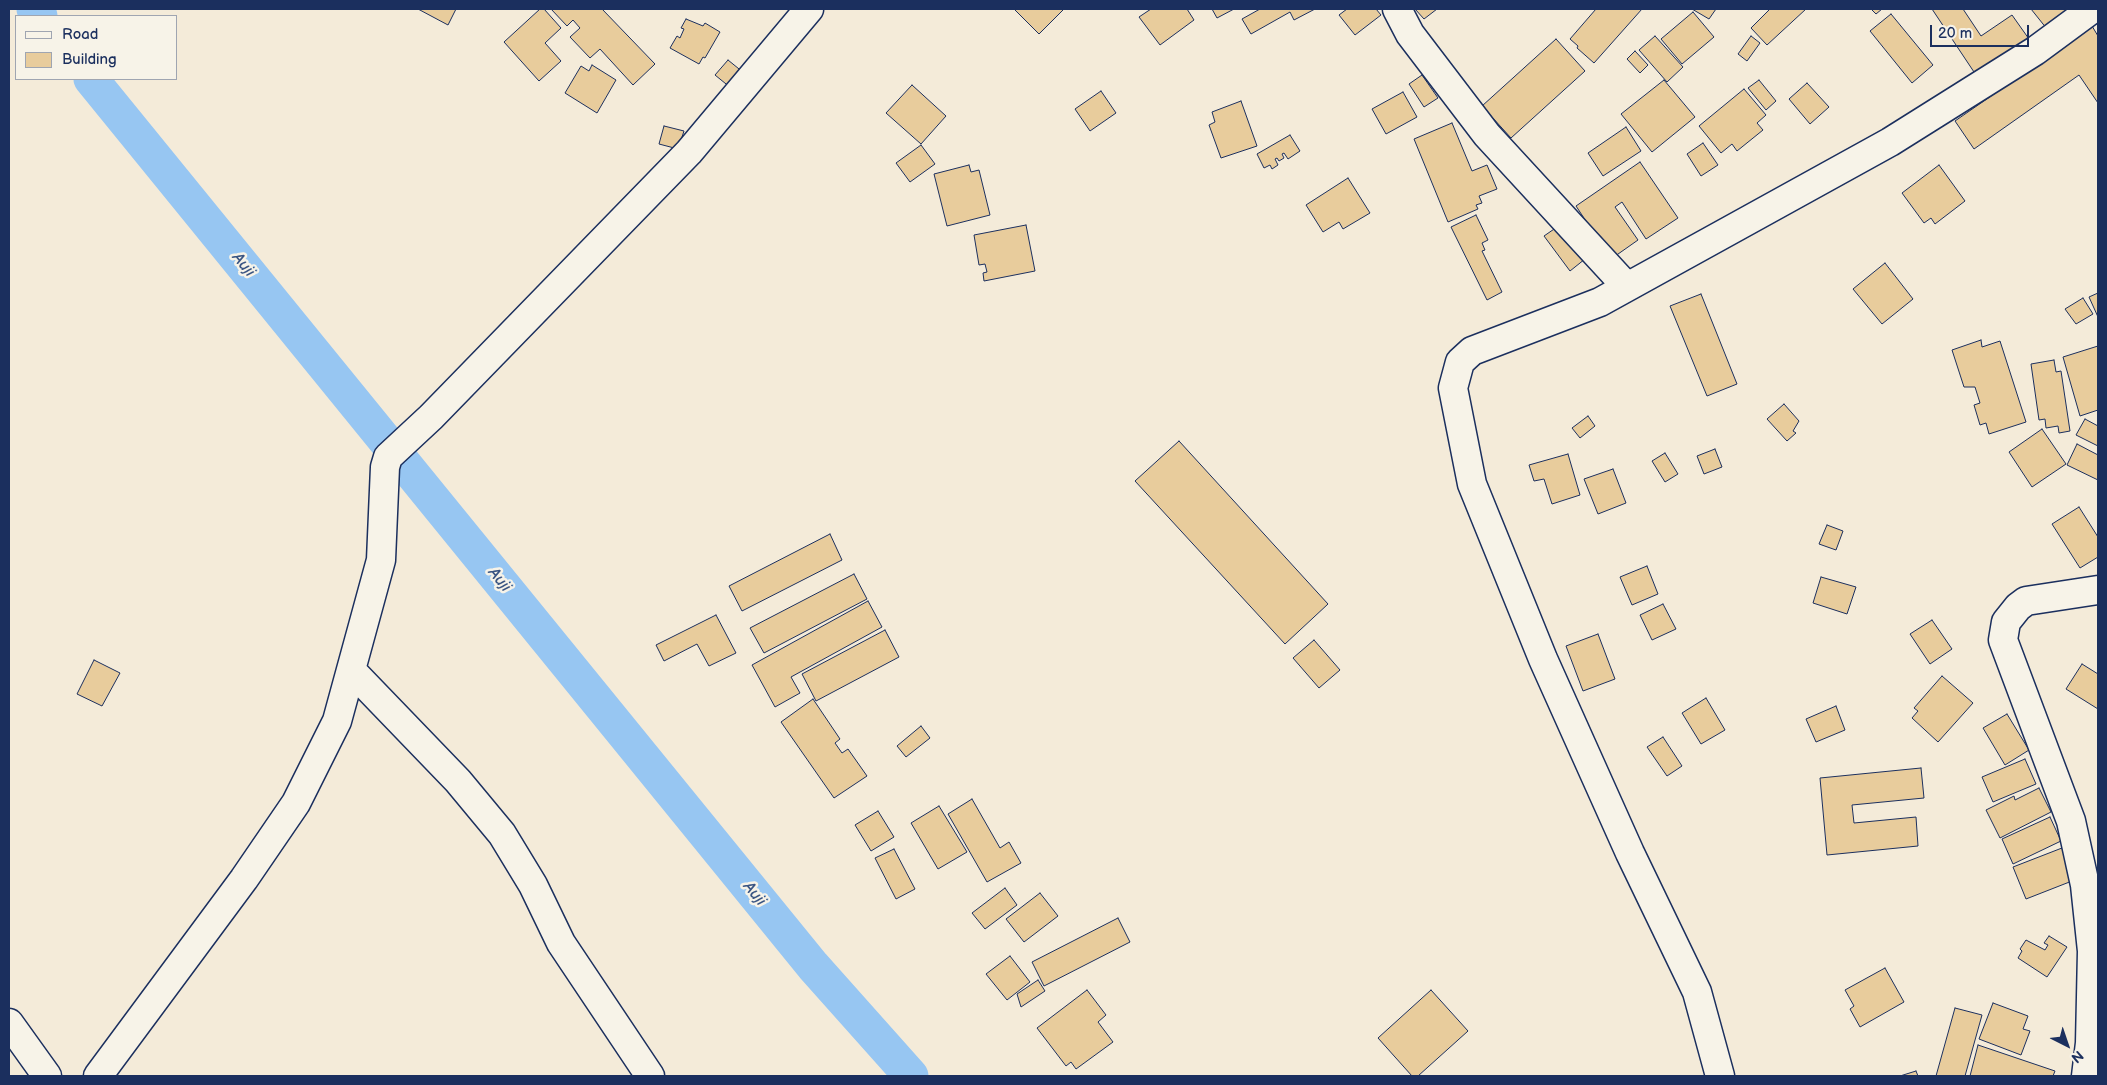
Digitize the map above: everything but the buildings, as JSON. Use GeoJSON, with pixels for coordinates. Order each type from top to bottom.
{"type":"FeatureCollection","features":[{"type":"Feature","properties":{"kind":"street"},"geometry":{"type":"LineString","coordinates":[[98,1076],[244,879],[296,803],[337,720],[381,560],[385,467],[388,457],[430,417],[689,152],[809,9]]}},
{"type":"Feature","properties":{"kind":"street"},"geometry":{"type":"LineString","coordinates":[[1397,9],[1410,34],[1488,135],[1627,287]]}},
{"type":"Feature","properties":{"kind":"street"},"geometry":{"type":"LineString","coordinates":[[1720,1076],[1697,992],[1630,853],[1542,659],[1472,484],[1453,388],[1460,362],[1472,351],[1600,302],[1890,142],[2035,51],[2092,9]]}},
{"type":"Feature","properties":{"kind":"street"},"geometry":{"type":"LineString","coordinates":[[2086,1076],[2090,1043],[2092,951],[2085,885],[2072,821],[2003,640],[2006,622],[2018,607],[2026,601],[2098,590]]}},
{"type":"Feature","properties":{"kind":"street"},"geometry":{"type":"LineString","coordinates":[[351,670],[458,781],[502,834],[532,885],[561,943],[650,1076]]}},
{"type":"Feature","properties":{"kind":"street"},"geometry":{"type":"LineString","coordinates":[[9,1023],[47,1076]]}},
{"type":"Feature","properties":{"kind":"waterway","name":"Auji"},"geometry":{"type":"LineString","coordinates":[[34,9],[39,15]]}},
{"type":"Feature","properties":{"kind":"waterway","name":"Auji"},"geometry":{"type":"LineString","coordinates":[[92,80],[813,966],[911,1076]]}}]}
